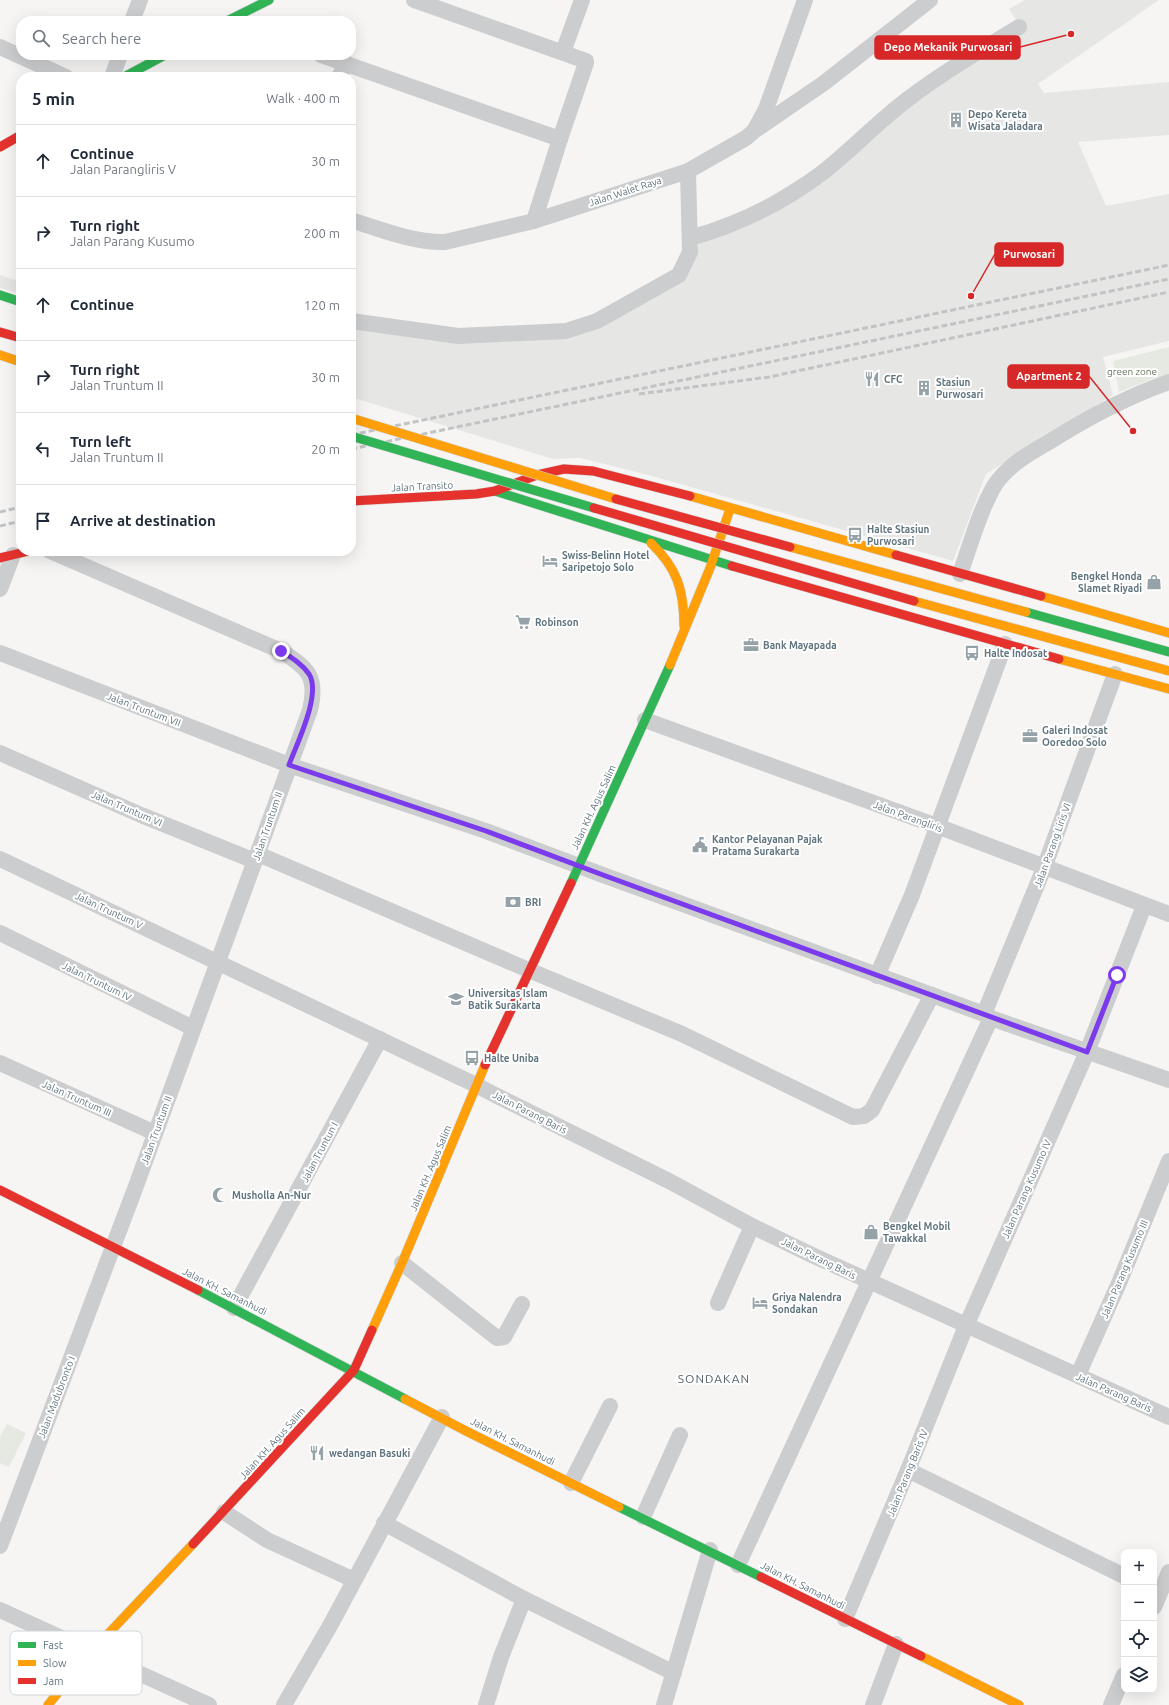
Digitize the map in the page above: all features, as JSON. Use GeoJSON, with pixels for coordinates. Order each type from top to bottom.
{"type":"FeatureCollection","features":[{"type":"Feature","properties":{"kind":"main road"},"geometry":{"type":"LineString","coordinates":[[237,16],[269,0]]}},
{"type":"Feature","properties":{"kind":"main road"},"geometry":{"type":"LineString","coordinates":[[133,72],[155,60]]}},
{"type":"Feature","properties":{"kind":"main road"},"geometry":{"type":"LineString","coordinates":[[0,147],[16,137]]}},
{"type":"Feature","properties":{"kind":"main road"},"geometry":{"type":"LineString","coordinates":[[0,295],[16,300]]}},
{"type":"Feature","properties":{"kind":"main road"},"geometry":{"type":"LineString","coordinates":[[0,332],[16,337]]}},
{"type":"Feature","properties":{"kind":"main road"},"geometry":{"type":"LineString","coordinates":[[0,355],[16,360]]}},
{"type":"Feature","properties":{"kind":"main road"},"geometry":{"type":"LineString","coordinates":[[356,420],[619,500],[1169,652]]}},
{"type":"Feature","properties":{"kind":"main road"},"geometry":{"type":"LineString","coordinates":[[356,437],[832,578],[1169,671]]}},
{"type":"Feature","properties":{"kind":"main road","name":"Jalan Transito"},"geometry":{"type":"LineString","coordinates":[[356,501],[476,494],[495,491],[564,468],[593,471],[668,490],[1169,634]]}},
{"type":"Feature","properties":{"kind":"main road"},"geometry":{"type":"LineString","coordinates":[[540,506],[532,492],[533,485],[536,479],[547,473]]}},
{"type":"Feature","properties":{"kind":"main road"},"geometry":{"type":"LineString","coordinates":[[495,491],[712,562],[1169,689]]}},
{"type":"Feature","properties":{"kind":"main road","name":"Jalan KH. Agus Salim"},"geometry":{"type":"LineString","coordinates":[[111,1631],[224,1512],[354,1370],[402,1263],[476,1085],[531,972],[578,865],[683,636],[712,562],[730,509]]}},
{"type":"Feature","properties":{"kind":"main road"},"geometry":{"type":"LineString","coordinates":[[651,543],[670,564],[680,584],[684,605],[683,636]]}},
{"type":"Feature","properties":{"kind":"main road","name":"Jalan KH. Samanhudi"},"geometry":{"type":"LineString","coordinates":[[0,1190],[112,1248],[234,1308],[571,1483],[710,1550],[1019,1705]]}},
{"type":"Feature","properties":{"kind":"main road","name":"Jalan KH. Agus Salim"},"geometry":{"type":"LineString","coordinates":[[48,1705],[56,1695]]}},
{"type":"Feature","properties":{"kind":"street"},"geometry":{"type":"LineString","coordinates":[[134,16],[140,0]]}},
{"type":"Feature","properties":{"kind":"street"},"geometry":{"type":"LineString","coordinates":[[414,0],[563,52],[584,60],[586,63],[560,138],[534,221]]}},
{"type":"Feature","properties":{"kind":"street"},"geometry":{"type":"LineString","coordinates":[[563,52],[582,0]]}},
{"type":"Feature","properties":{"kind":"street","name":"Jalan Walet Raya"},"geometry":{"type":"LineString","coordinates":[[356,222],[382,230],[435,242],[456,240],[534,221],[688,171],[746,138],[754,131],[766,109],[805,0]]}},
{"type":"Feature","properties":{"kind":"street"},"geometry":{"type":"LineString","coordinates":[[754,131],[824,83],[930,0]]}},
{"type":"Feature","properties":{"kind":"street"},"geometry":{"type":"LineString","coordinates":[[690,238],[726,227],[748,218],[780,200],[822,173],[912,96],[1019,27]]}},
{"type":"Feature","properties":{"kind":"street"},"geometry":{"type":"LineString","coordinates":[[0,47],[16,54]]}},
{"type":"Feature","properties":{"kind":"street"},"geometry":{"type":"LineString","coordinates":[[29,60],[55,72]]}},
{"type":"Feature","properties":{"kind":"street"},"geometry":{"type":"LineString","coordinates":[[114,72],[118,60]]}},
{"type":"Feature","properties":{"kind":"street"},"geometry":{"type":"LineString","coordinates":[[328,60],[343,70]]}},
{"type":"Feature","properties":{"kind":"street"},"geometry":{"type":"LineString","coordinates":[[356,74],[560,138]]}},
{"type":"Feature","properties":{"kind":"street"},"geometry":{"type":"LineString","coordinates":[[356,322],[458,336],[566,331],[597,321],[679,275],[690,252],[688,171]]}},
{"type":"Feature","properties":{"kind":"street"},"geometry":{"type":"LineString","coordinates":[[960,574],[993,488],[1005,472],[1027,455],[1079,423],[1140,393],[1169,382]]}},
{"type":"Feature","properties":{"kind":"street"},"geometry":{"type":"LineString","coordinates":[[0,589],[14,554]]}},
{"type":"Feature","properties":{"kind":"street","name":"Jalan Truntum II"},"geometry":{"type":"LineString","coordinates":[[62,556],[281,651],[297,661],[310,676],[314,693],[310,710],[257,857],[112,1248]]}},
{"type":"Feature","properties":{"kind":"street"},"geometry":{"type":"LineString","coordinates":[[877,976],[912,895],[1005,644]]}},
{"type":"Feature","properties":{"kind":"street","name":"Jalan Truntum VII"},"geometry":{"type":"LineString","coordinates":[[0,653],[289,765],[486,831],[877,976],[1169,1080]]}},
{"type":"Feature","properties":{"kind":"street","name":"Jalan Parang Liris VI"},"geometry":{"type":"LineString","coordinates":[[738,1565],[869,1282],[988,1016],[1115,674]]}},
{"type":"Feature","properties":{"kind":"street","name":"Jalan Parangliris"},"geometry":{"type":"LineString","coordinates":[[645,720],[937,826],[1144,906],[1169,914]]}},
{"type":"Feature","properties":{"kind":"street","name":"Jalan Truntum VI"},"geometry":{"type":"LineString","coordinates":[[0,753],[141,815],[257,857],[682,1034],[853,1117],[864,1116],[872,1110],[932,995]]}},
{"type":"Feature","properties":{"kind":"street","name":"Jalan Truntum V"},"geometry":{"type":"LineString","coordinates":[[0,859],[380,1039]]}},
{"type":"Feature","properties":{"kind":"street","name":"Jalan Parang Kusumo IV"},"geometry":{"type":"LineString","coordinates":[[966,1326],[1087,1052],[1144,906]]}},
{"type":"Feature","properties":{"kind":"street","name":"Jalan Truntum IV"},"geometry":{"type":"LineString","coordinates":[[0,933],[193,1028]]}},
{"type":"Feature","properties":{"kind":"street","name":"Jalan Parang Baris"},"geometry":{"type":"LineString","coordinates":[[380,1039],[669,1181],[752,1226],[869,1282],[1169,1417]]}},
{"type":"Feature","properties":{"kind":"street","name":"Jalan Truntun I"},"geometry":{"type":"LineString","coordinates":[[234,1308],[380,1039]]}},
{"type":"Feature","properties":{"kind":"street","name":"Jalan Truntum III"},"geometry":{"type":"LineString","coordinates":[[0,1062],[155,1133]]}},
{"type":"Feature","properties":{"kind":"street","name":"Jalan Parang Kusumo III"},"geometry":{"type":"LineString","coordinates":[[1078,1375],[1119,1283],[1163,1193],[1169,1161]]}},
{"type":"Feature","properties":{"kind":"street"},"geometry":{"type":"LineString","coordinates":[[718,1303],[752,1226]]}},
{"type":"Feature","properties":{"kind":"street","name":"Jalan Madubronto I"},"geometry":{"type":"LineString","coordinates":[[0,1546],[112,1248]]}},
{"type":"Feature","properties":{"kind":"street"},"geometry":{"type":"LineString","coordinates":[[402,1263],[497,1338],[504,1337],[522,1304]]}},
{"type":"Feature","properties":{"kind":"street","name":"Jalan Parang Baris IV"},"geometry":{"type":"LineString","coordinates":[[845,1619],[908,1470],[966,1326]]}},
{"type":"Feature","properties":{"kind":"street"},"geometry":{"type":"LineString","coordinates":[[571,1483],[610,1406]]}},
{"type":"Feature","properties":{"kind":"street"},"geometry":{"type":"LineString","coordinates":[[284,1705],[331,1624],[442,1417]]}},
{"type":"Feature","properties":{"kind":"street"},"geometry":{"type":"LineString","coordinates":[[643,1517],[680,1435]]}},
{"type":"Feature","properties":{"kind":"street"},"geometry":{"type":"LineString","coordinates":[[908,1470],[1121,1575]]}},
{"type":"Feature","properties":{"kind":"street"},"geometry":{"type":"LineString","coordinates":[[224,1512],[266,1540],[354,1580]]}},
{"type":"Feature","properties":{"kind":"street"},"geometry":{"type":"LineString","coordinates":[[384,1523],[524,1599],[674,1673]]}},
{"type":"Feature","properties":{"kind":"street"},"geometry":{"type":"LineString","coordinates":[[664,1705],[710,1550]]}},
{"type":"Feature","properties":{"kind":"street"},"geometry":{"type":"LineString","coordinates":[[1157,1595],[1169,1572]]}},
{"type":"Feature","properties":{"kind":"street"},"geometry":{"type":"LineString","coordinates":[[486,1705],[501,1657],[524,1599]]}},
{"type":"Feature","properties":{"kind":"street"},"geometry":{"type":"LineString","coordinates":[[0,1610],[47,1631]]}},
{"type":"Feature","properties":{"kind":"street"},"geometry":{"type":"LineString","coordinates":[[873,1705],[896,1644]]}},
{"type":"Feature","properties":{"kind":"street"},"geometry":{"type":"LineString","coordinates":[[142,1677],[185,1700],[209,1705]]}},
{"type":"Feature","properties":{"kind":"street"},"geometry":{"type":"LineString","coordinates":[[1111,1705],[1121,1682]]}},
{"type":"Feature","properties":{"kind":"shaded area","name":"Stasiun Purwosari"},"geometry":{"type":"Polygon","coordinates":[[[1025,0],[1159,0],[1038,84],[1044,93],[1169,82],[1169,135],[1078,142],[1106,206],[1169,194],[1169,341],[1103,357],[1113,395],[986,474],[953,561],[652,476],[580,458],[553,459],[356,399],[356,329],[433,341],[499,342],[567,338],[682,279],[701,240],[802,177],[805,181],[1017,21],[1009,9],[1025,0]]]}},
{"type":"Feature","properties":{"kind":"shaded area"},"geometry":{"type":"Polygon","coordinates":[[[0,275],[16,280],[16,293],[0,288],[0,275]]]}},
{"type":"Feature","properties":{"kind":"green space","name":"green zone"},"geometry":{"type":"Polygon","coordinates":[[[1169,347],[1169,375],[1154,378],[1119,392],[1113,361],[1169,347]]]}},
{"type":"Feature","properties":{"kind":"green space"},"geometry":{"type":"Polygon","coordinates":[[[7,1424],[26,1433],[9,1467],[0,1463],[0,1437],[7,1424]]]}},
{"type":"Feature","properties":{"kind":"railway"},"geometry":{"type":"LineString","coordinates":[[356,434],[1169,265]]}},
{"type":"Feature","properties":{"kind":"railway"},"geometry":{"type":"LineString","coordinates":[[356,448],[1169,279]]}},
{"type":"Feature","properties":{"kind":"railway"},"geometry":{"type":"LineString","coordinates":[[639,394],[769,377],[1169,292]]}},
{"type":"Feature","properties":{"kind":"railway"},"geometry":{"type":"LineString","coordinates":[[0,512],[16,508]]}},
{"type":"Feature","properties":{"kind":"railway"},"geometry":{"type":"LineString","coordinates":[[0,526],[16,522]]}},
{"type":"Feature","properties":{"kind":"traffic: fast"},"geometry":{"type":"LineString","coordinates":[[237,16],[269,0]]}},
{"type":"Feature","properties":{"kind":"traffic: fast"},"geometry":{"type":"LineString","coordinates":[[133,72],[156,60]]}},
{"type":"Feature","properties":{"kind":"traffic: fast"},"geometry":{"type":"LineString","coordinates":[[0,295],[16,300]]}},
{"type":"Feature","properties":{"kind":"traffic: fast"},"geometry":{"type":"LineString","coordinates":[[356,437],[594,508]]}},
{"type":"Feature","properties":{"kind":"traffic: fast"},"geometry":{"type":"LineString","coordinates":[[495,491],[732,566]]}},
{"type":"Feature","properties":{"kind":"traffic: fast"},"geometry":{"type":"LineString","coordinates":[[1026,612],[1169,652]]}},
{"type":"Feature","properties":{"kind":"traffic: fast"},"geometry":{"type":"LineString","coordinates":[[571,883],[670,665]]}},
{"type":"Feature","properties":{"kind":"traffic: fast"},"geometry":{"type":"LineString","coordinates":[[198,1290],[405,1399]]}},
{"type":"Feature","properties":{"kind":"traffic: fast"},"geometry":{"type":"LineString","coordinates":[[619,1507],[761,1577]]}},
{"type":"Feature","properties":{"kind":"traffic: slow"},"geometry":{"type":"LineString","coordinates":[[0,355],[16,360]]}},
{"type":"Feature","properties":{"kind":"traffic: slow"},"geometry":{"type":"LineString","coordinates":[[356,420],[616,499]]}},
{"type":"Feature","properties":{"kind":"traffic: slow"},"geometry":{"type":"LineString","coordinates":[[690,496],[896,555]]}},
{"type":"Feature","properties":{"kind":"traffic: slow"},"geometry":{"type":"LineString","coordinates":[[670,665],[710,568],[730,509]]}},
{"type":"Feature","properties":{"kind":"traffic: slow"},"geometry":{"type":"LineString","coordinates":[[651,543],[667,561],[677,580],[684,613],[684,626]]}},
{"type":"Feature","properties":{"kind":"traffic: slow"},"geometry":{"type":"LineString","coordinates":[[790,547],[1026,612]]}},
{"type":"Feature","properties":{"kind":"traffic: slow"},"geometry":{"type":"LineString","coordinates":[[1041,596],[1169,633]]}},
{"type":"Feature","properties":{"kind":"traffic: slow"},"geometry":{"type":"LineString","coordinates":[[914,601],[1169,671]]}},
{"type":"Feature","properties":{"kind":"traffic: slow"},"geometry":{"type":"LineString","coordinates":[[1059,659],[1169,689]]}},
{"type":"Feature","properties":{"kind":"traffic: slow"},"geometry":{"type":"LineString","coordinates":[[372,1330],[402,1263],[485,1065]]}},
{"type":"Feature","properties":{"kind":"traffic: slow"},"geometry":{"type":"LineString","coordinates":[[405,1399],[619,1507]]}},
{"type":"Feature","properties":{"kind":"traffic: slow"},"geometry":{"type":"LineString","coordinates":[[111,1631],[193,1544]]}},
{"type":"Feature","properties":{"kind":"traffic: slow"},"geometry":{"type":"LineString","coordinates":[[921,1656],[1019,1705]]}},
{"type":"Feature","properties":{"kind":"traffic: slow"},"geometry":{"type":"LineString","coordinates":[[48,1705],[56,1695]]}},
{"type":"Feature","properties":{"kind":"traffic: jam"},"geometry":{"type":"LineString","coordinates":[[0,147],[16,138]]}},
{"type":"Feature","properties":{"kind":"traffic: jam"},"geometry":{"type":"LineString","coordinates":[[0,332],[16,337]]}},
{"type":"Feature","properties":{"kind":"traffic: jam"},"geometry":{"type":"LineString","coordinates":[[356,501],[476,494],[495,491],[537,475],[564,469],[593,471],[690,496]]}},
{"type":"Feature","properties":{"kind":"traffic: jam"},"geometry":{"type":"LineString","coordinates":[[616,499],[790,547]]}},
{"type":"Feature","properties":{"kind":"traffic: jam"},"geometry":{"type":"LineString","coordinates":[[594,508],[914,601]]}},
{"type":"Feature","properties":{"kind":"traffic: jam"},"geometry":{"type":"LineString","coordinates":[[0,558],[16,554]]}},
{"type":"Feature","properties":{"kind":"traffic: jam"},"geometry":{"type":"LineString","coordinates":[[896,555],[1041,596]]}},
{"type":"Feature","properties":{"kind":"traffic: jam"},"geometry":{"type":"LineString","coordinates":[[732,566],[1059,659]]}},
{"type":"Feature","properties":{"kind":"traffic: jam"},"geometry":{"type":"LineString","coordinates":[[485,1065],[571,883]]}},
{"type":"Feature","properties":{"kind":"traffic: jam"},"geometry":{"type":"LineString","coordinates":[[0,1190],[198,1290]]}},
{"type":"Feature","properties":{"kind":"traffic: jam"},"geometry":{"type":"LineString","coordinates":[[193,1544],[354,1370],[372,1330]]}},
{"type":"Feature","properties":{"kind":"traffic: jam"},"geometry":{"type":"LineString","coordinates":[[761,1577],[921,1656]]}},
{"type":"Feature","properties":{"kind":"place","name":"Depo Mekanik Purwosari"},"geometry":{"type":"Point","coordinates":[1071,34]}},
{"type":"Feature","properties":{"kind":"place","name":"Depo Kereta Wisata Jaladara"},"geometry":{"type":"Point","coordinates":[956,120]}},
{"type":"Feature","properties":{"kind":"place","name":"Purwosari"},"geometry":{"type":"Point","coordinates":[971,296]}},
{"type":"Feature","properties":{"kind":"place","name":"CFC"},"geometry":{"type":"Point","coordinates":[872,379]}},
{"type":"Feature","properties":{"kind":"place","name":"Stasiun Purwosari"},"geometry":{"type":"Point","coordinates":[924,388]}},
{"type":"Feature","properties":{"kind":"place","name":"Apartment 2"},"geometry":{"type":"Point","coordinates":[1133,431]}},
{"type":"Feature","properties":{"kind":"place","name":"Halte Stasiun Purwosari"},"geometry":{"type":"Point","coordinates":[855,535]}},
{"type":"Feature","properties":{"kind":"place","name":"Swiss-Belinn Hotel Saripetojo Solo"},"geometry":{"type":"Point","coordinates":[550,561]}},
{"type":"Feature","properties":{"kind":"place","name":"Bengkel Honda Slamet Riyadi"},"geometry":{"type":"Point","coordinates":[1154,582]}},
{"type":"Feature","properties":{"kind":"place","name":"Robinson"},"geometry":{"type":"Point","coordinates":[523,622]}},
{"type":"Feature","properties":{"kind":"place","name":"Bank Mayapada"},"geometry":{"type":"Point","coordinates":[751,645]}},
{"type":"Feature","properties":{"kind":"place","name":"Halte Indosat"},"geometry":{"type":"Point","coordinates":[972,653]}},
{"type":"Feature","properties":{"kind":"place","name":"Galeri Indosat Ooredoo Solo"},"geometry":{"type":"Point","coordinates":[1030,736]}},
{"type":"Feature","properties":{"kind":"place","name":"Kantor Pelayanan Pajak Pratama Surakarta"},"geometry":{"type":"Point","coordinates":[700,845]}},
{"type":"Feature","properties":{"kind":"place","name":"BRI"},"geometry":{"type":"Point","coordinates":[513,902]}},
{"type":"Feature","properties":{"kind":"place","name":"Universitas Islam Batik Surakarta"},"geometry":{"type":"Point","coordinates":[456,999]}},
{"type":"Feature","properties":{"kind":"place","name":"Halte Uniba"},"geometry":{"type":"Point","coordinates":[472,1058]}},
{"type":"Feature","properties":{"kind":"place","name":"Musholla An-Nur"},"geometry":{"type":"Point","coordinates":[220,1195]}},
{"type":"Feature","properties":{"kind":"place","name":"Bengkel Mobil Tawakkal"},"geometry":{"type":"Point","coordinates":[871,1232]}},
{"type":"Feature","properties":{"kind":"place","name":"Griya Nalendra Sondakan"},"geometry":{"type":"Point","coordinates":[760,1303]}},
{"type":"Feature","properties":{"kind":"place","name":"wedangan Basuki"},"geometry":{"type":"Point","coordinates":[317,1453]}},
{"type":"Feature","properties":{"kind":"district","name":"SONDAKAN"},"geometry":{"type":"Point","coordinates":[714,1379]}},
{"type":"Feature","properties":{"kind":"route"},"geometry":{"type":"LineString","coordinates":[[281,651],[297,661],[310,676],[314,693],[310,710],[289,765],[486,831],[877,976],[984,1014],[991,1018],[1087,1052],[1117,975]]}}]}
